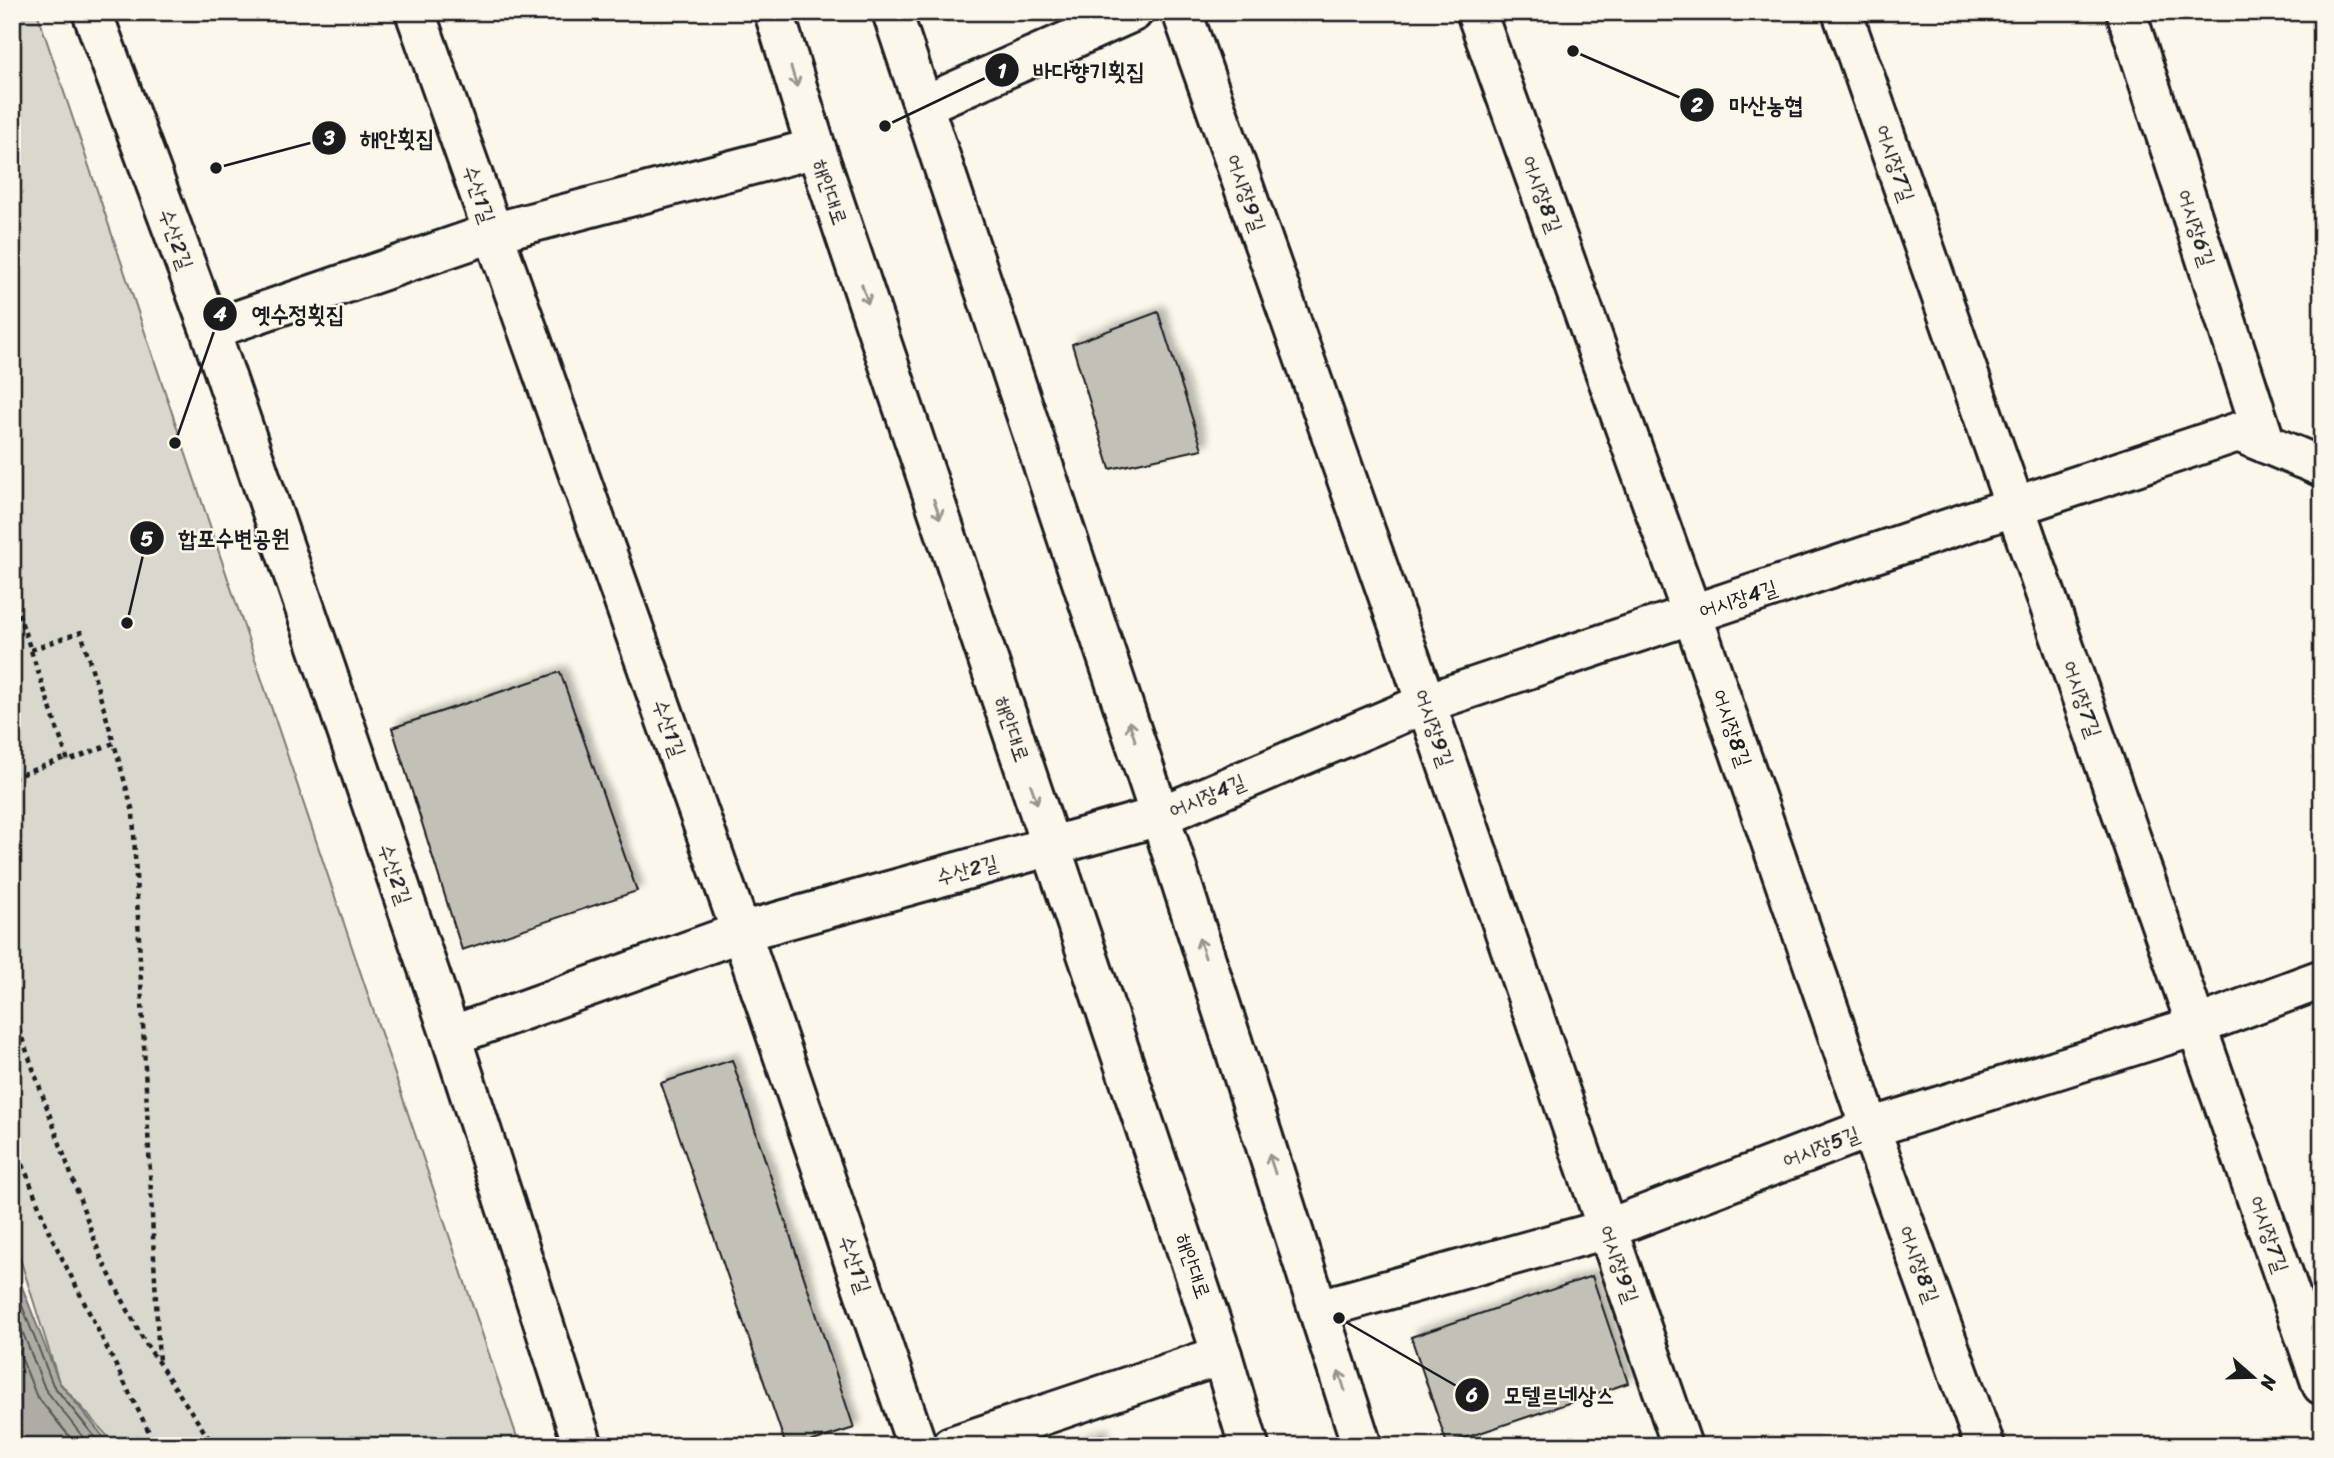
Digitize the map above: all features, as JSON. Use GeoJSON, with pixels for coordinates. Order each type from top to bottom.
{"type":"FeatureCollection","features":[{"type":"Feature","properties":{"kind":"street","name":"수산2길"},"geometry":{"type":"LineString","coordinates":[[92,12],[209,330],[451,1036],[741,932],[1160,816]]}},
{"type":"Feature","properties":{"kind":"street","name":"수산1길"},"geometry":{"type":"LineString","coordinates":[[415,12],[741,932],[917,1446]]}},
{"type":"Feature","properties":{"kind":"street","name":"해안대로"},"geometry":{"type":"LineString","coordinates":[[774,12],[816,148],[1222,1355],[1249,1446]]}},
{"type":"Feature","properties":{"kind":"street"},"geometry":{"type":"LineString","coordinates":[[892,12],[1160,816],[1362,1446]]}},
{"type":"Feature","properties":{"kind":"street"},"geometry":{"type":"LineString","coordinates":[[924,105],[1133,12]]}},
{"type":"Feature","properties":{"kind":"street","name":"어시장9길"},"geometry":{"type":"LineString","coordinates":[[1182,12],[1426,703],[1682,1446]]}},
{"type":"Feature","properties":{"kind":"street","name":"어시장8길"},"geometry":{"type":"LineString","coordinates":[[1476,12],[1692,614],[1870,1128],[1985,1446]]}},
{"type":"Feature","properties":{"kind":"street","name":"어시장7길"},"geometry":{"type":"LineString","coordinates":[[1842,12],[2322,1385]]}},
{"type":"Feature","properties":{"kind":"street","name":"어시장6길"},"geometry":{"type":"LineString","coordinates":[[2126,12],[2266,444]]}},
{"type":"Feature","properties":{"kind":"street"},"geometry":{"type":"LineString","coordinates":[[209,330],[492,233],[816,148]]}},
{"type":"Feature","properties":{"kind":"street","name":"어시장4길"},"geometry":{"type":"LineString","coordinates":[[1160,816],[1426,703],[2238,432],[2322,467]]}},
{"type":"Feature","properties":{"kind":"street","name":"어시장5길"},"geometry":{"type":"LineString","coordinates":[[1320,1309],[1606,1229],[1870,1128],[2196,1026],[2322,979]]}},
{"type":"Feature","properties":{"kind":"street"},"geometry":{"type":"LineString","coordinates":[[451,1036],[583,1446]]}},
{"type":"Feature","properties":{"kind":"street"},"geometry":{"type":"LineString","coordinates":[[951,1446],[1222,1355]]}},
{"type":"Feature","properties":{"kind":"path"},"geometry":{"type":"LineString","coordinates":[[12,594],[68,761],[114,743]]}},
{"type":"Feature","properties":{"kind":"path"},"geometry":{"type":"LineString","coordinates":[[12,608],[20,616]]}},
{"type":"Feature","properties":{"kind":"path"},"geometry":{"type":"LineString","coordinates":[[31,650],[81,632],[134,812],[159,1364]]}},
{"type":"Feature","properties":{"kind":"path"},"geometry":{"type":"LineString","coordinates":[[12,778],[67,757]]}},
{"type":"Feature","properties":{"kind":"path"},"geometry":{"type":"LineString","coordinates":[[12,1010],[101,1258],[144,1341],[214,1446]]}},
{"type":"Feature","properties":{"kind":"path"},"geometry":{"type":"LineString","coordinates":[[12,1136],[49,1232],[156,1446]]}},
{"type":"Feature","properties":{"kind":"shaded area"},"geometry":{"type":"Polygon","coordinates":[[[12,12],[37,12],[520,1446],[116,1446],[59,1382],[12,1233],[12,12]]]}},
{"type":"Feature","properties":{"kind":"water"},"geometry":{"type":"Polygon","coordinates":[[[12,1261],[59,1382],[111,1446],[12,1446],[12,1261]]]}},
{"type":"Feature","properties":{"kind":"building"},"geometry":{"type":"Polygon","coordinates":[[[1158,312],[1202,449],[1110,469],[1072,344],[1158,312]]]}},
{"type":"Feature","properties":{"kind":"building"},"geometry":{"type":"Polygon","coordinates":[[[560,672],[637,891],[462,950],[392,728],[560,672]]]}},
{"type":"Feature","properties":{"kind":"building"},"geometry":{"type":"Polygon","coordinates":[[[732,1060],[854,1428],[797,1446],[786,1446],[661,1083],[732,1060]]]}},
{"type":"Feature","properties":{"kind":"building"},"geometry":{"type":"Polygon","coordinates":[[[1592,1276],[1628,1383],[1447,1444],[1411,1337],[1592,1276]]]}},
{"type":"Feature","properties":{"kind":"building"},"geometry":{"type":"Polygon","coordinates":[[[1101,1435],[1104,1446],[1072,1446],[1101,1435]]]}},
{"type":"Feature","properties":{"kind":"place","name":"마산농협"},"geometry":{"type":"Point","coordinates":[1573,51]}},
{"type":"Feature","properties":{"kind":"place","name":"바다향기횟집"},"geometry":{"type":"Point","coordinates":[885,126]}},
{"type":"Feature","properties":{"kind":"place","name":"해안횟집"},"geometry":{"type":"Point","coordinates":[216,168]}},
{"type":"Feature","properties":{"kind":"place","name":"옛수정횟집"},"geometry":{"type":"Point","coordinates":[175,443]}},
{"type":"Feature","properties":{"kind":"place","name":"합포수변공원"},"geometry":{"type":"Point","coordinates":[127,623]}},
{"type":"Feature","properties":{"kind":"place","name":"모텔르네상스"},"geometry":{"type":"Point","coordinates":[1339,1318]}}]}
